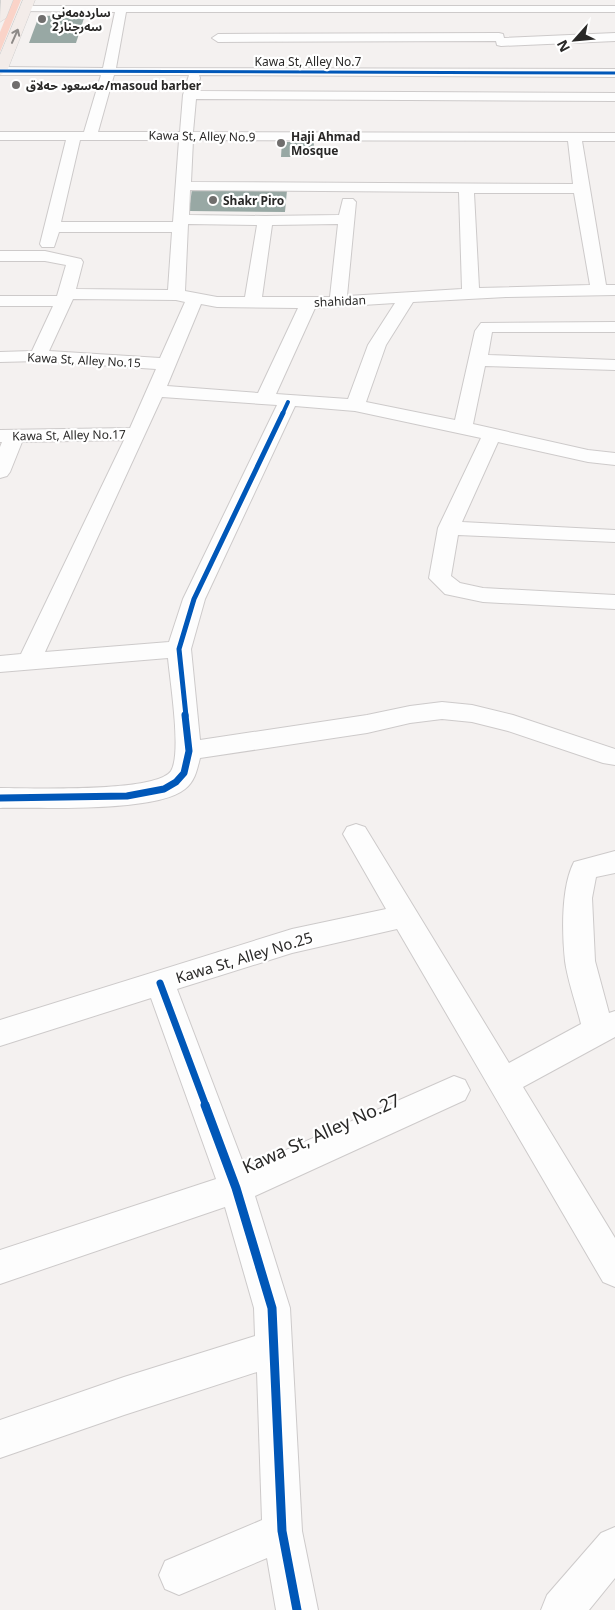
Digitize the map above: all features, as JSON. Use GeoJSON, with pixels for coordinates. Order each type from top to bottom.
{"type":"FeatureCollection","features":[{"type":"Feature","properties":{"kind":"main road"},"geometry":{"type":"LineString","coordinates":[[1,14],[7,0]]}},
{"type":"Feature","properties":{"kind":"main road"},"geometry":{"type":"LineString","coordinates":[[0,71],[28,4]]}},
{"type":"Feature","properties":{"kind":"street"},"geometry":{"type":"LineString","coordinates":[[28,4],[126,6],[216,23],[496,21],[533,4],[586,9],[615,9]]}},
{"type":"Feature","properties":{"kind":"street"},"geometry":{"type":"LineString","coordinates":[[216,23],[317,5],[408,5],[496,21],[612,37]]}},
{"type":"Feature","properties":{"kind":"street"},"geometry":{"type":"LineString","coordinates":[[90,135],[126,6]]}},
{"type":"Feature","properties":{"kind":"street"},"geometry":{"type":"LineString","coordinates":[[586,9],[612,37]]}},
{"type":"Feature","properties":{"kind":"street"},"geometry":{"type":"LineString","coordinates":[[496,21],[510,73]]}},
{"type":"Feature","properties":{"kind":"street","name":"Kawa St, Alley No.7"},"geometry":{"type":"LineString","coordinates":[[0,71],[195,72],[220,68],[615,73]]}},
{"type":"Feature","properties":{"kind":"street"},"geometry":{"type":"LineString","coordinates":[[176,295],[186,136],[190,95],[195,72]]}},
{"type":"Feature","properties":{"kind":"street"},"geometry":{"type":"LineString","coordinates":[[566,73],[567,96]]}},
{"type":"Feature","properties":{"kind":"street"},"geometry":{"type":"LineString","coordinates":[[190,95],[615,97]]}},
{"type":"Feature","properties":{"kind":"street"},"geometry":{"type":"LineString","coordinates":[[45,256],[74,135]]}},
{"type":"Feature","properties":{"kind":"street","name":"Kawa St, Alley No.9"},"geometry":{"type":"LineString","coordinates":[[0,136],[615,138]]}},
{"type":"Feature","properties":{"kind":"street"},"geometry":{"type":"LineString","coordinates":[[574,137],[581,189],[607,290]]}},
{"type":"Feature","properties":{"kind":"street"},"geometry":{"type":"LineString","coordinates":[[184,186],[581,189]]}},
{"type":"Feature","properties":{"kind":"street"},"geometry":{"type":"LineString","coordinates":[[338,301],[349,187]]}},
{"type":"Feature","properties":{"kind":"street"},"geometry":{"type":"LineString","coordinates":[[466,188],[471,294]]}},
{"type":"Feature","properties":{"kind":"street"},"geometry":{"type":"LineString","coordinates":[[52,227],[346,219]]}},
{"type":"Feature","properties":{"kind":"street"},"geometry":{"type":"LineString","coordinates":[[253,302],[266,220]]}},
{"type":"Feature","properties":{"kind":"street"},"geometry":{"type":"LineString","coordinates":[[0,256],[45,256],[75,262],[65,298],[38,356]]}},
{"type":"Feature","properties":{"kind":"street","name":"shahidan"},"geometry":{"type":"LineString","coordinates":[[0,302],[176,295],[217,302],[309,303],[471,294],[607,290]]}},
{"type":"Feature","properties":{"kind":"street"},"geometry":{"type":"LineString","coordinates":[[355,405],[378,345],[408,297]]}},
{"type":"Feature","properties":{"kind":"street"},"geometry":{"type":"LineString","coordinates":[[29,662],[137,434],[195,298]]}},
{"type":"Feature","properties":{"kind":"street"},"geometry":{"type":"LineString","coordinates":[[264,400],[309,303]]}},
{"type":"Feature","properties":{"kind":"street"},"geometry":{"type":"LineString","coordinates":[[464,427],[486,327],[615,327]]}},
{"type":"Feature","properties":{"kind":"street","name":"Kawa St, Alley No.15"},"geometry":{"type":"LineString","coordinates":[[0,357],[38,356],[167,364]]}},
{"type":"Feature","properties":{"kind":"street"},"geometry":{"type":"LineString","coordinates":[[478,360],[615,365]]}},
{"type":"Feature","properties":{"kind":"street"},"geometry":{"type":"LineString","coordinates":[[156,391],[288,402],[355,405],[615,460]]}},
{"type":"Feature","properties":{"kind":"street"},"geometry":{"type":"LineString","coordinates":[[0,798],[128,796],[164,789],[176,782],[184,772],[189,751],[178,650],[194,599],[288,402]]}},
{"type":"Feature","properties":{"kind":"street","name":"Kawa St, Alley No.17"},"geometry":{"type":"LineString","coordinates":[[7,436],[137,434]]}},
{"type":"Feature","properties":{"kind":"street"},"geometry":{"type":"LineString","coordinates":[[492,435],[449,528],[440,578],[453,589],[483,595],[615,602]]}},
{"type":"Feature","properties":{"kind":"street"},"geometry":{"type":"LineString","coordinates":[[0,472],[7,436]]}},
{"type":"Feature","properties":{"kind":"street"},"geometry":{"type":"LineString","coordinates":[[449,528],[615,536]]}},
{"type":"Feature","properties":{"kind":"street"},"geometry":{"type":"LineString","coordinates":[[0,664],[178,650]]}},
{"type":"Feature","properties":{"kind":"street"},"geometry":{"type":"LineString","coordinates":[[189,751],[367,724],[395,716],[452,711],[488,717],[612,757]]}},
{"type":"Feature","properties":{"kind":"street"},"geometry":{"type":"LineString","coordinates":[[356,834],[615,1270]]}},
{"type":"Feature","properties":{"kind":"street"},"geometry":{"type":"LineString","coordinates":[[503,1082],[606,1027],[580,961],[578,898],[584,870],[615,862]]}},
{"type":"Feature","properties":{"kind":"street","name":"Kawa St, Alley No.25"},"geometry":{"type":"LineString","coordinates":[[0,1033],[292,941],[404,916]]}},
{"type":"Feature","properties":{"kind":"street"},"geometry":{"type":"LineString","coordinates":[[160,983],[236,1188],[272,1308],[282,1531],[297,1610]]}},
{"type":"Feature","properties":{"kind":"street","name":"Kawa St, Alley No.27"},"geometry":{"type":"LineString","coordinates":[[0,1267],[236,1188],[454,1090]]}},
{"type":"Feature","properties":{"kind":"street"},"geometry":{"type":"LineString","coordinates":[[0,1440],[124,1396],[274,1348]]}},
{"type":"Feature","properties":{"kind":"street"},"geometry":{"type":"LineString","coordinates":[[179,1576],[282,1531]]}},
{"type":"Feature","properties":{"kind":"street"},"geometry":{"type":"LineString","coordinates":[[562,1610],[615,1547]]}},
{"type":"Feature","properties":{"kind":"shaded area"},"geometry":{"type":"Polygon","coordinates":[[[13,0],[21,0],[0,52],[0,32],[13,0]]]}},
{"type":"Feature","properties":{"kind":"building"},"geometry":{"type":"Polygon","coordinates":[[[85,15],[76,43],[29,43],[39,16],[85,15]]]}},
{"type":"Feature","properties":{"kind":"building"},"geometry":{"type":"Polygon","coordinates":[[[282,142],[314,142],[313,157],[281,157],[282,142]]]}},
{"type":"Feature","properties":{"kind":"building"},"geometry":{"type":"Polygon","coordinates":[[[192,189],[287,190],[285,212],[189,211],[192,189]]]}},
{"type":"Feature","properties":{"kind":"cycle path"},"geometry":{"type":"LineString","coordinates":[[0,71],[615,73]]}},
{"type":"Feature","properties":{"kind":"cycle path"},"geometry":{"type":"LineString","coordinates":[[0,798],[127,796],[164,789],[176,782],[184,773],[189,751],[179,649],[194,599],[288,402]]}},
{"type":"Feature","properties":{"kind":"cycle path"},"geometry":{"type":"LineString","coordinates":[[160,983],[236,1188],[272,1308],[282,1531],[297,1610]]}},
{"type":"Feature","properties":{"kind":"place","name":"ساردەمەنی سەرجنار2"},"geometry":{"type":"Point","coordinates":[42,19]}},
{"type":"Feature","properties":{"kind":"place","name":"مەسعود حەلاق/masoud barber"},"geometry":{"type":"Point","coordinates":[16,85]}},
{"type":"Feature","properties":{"kind":"place","name":"Haji Ahmad Mosque"},"geometry":{"type":"Point","coordinates":[281,143]}},
{"type":"Feature","properties":{"kind":"place","name":"Shakr Piro"},"geometry":{"type":"Point","coordinates":[213,200]}}]}
